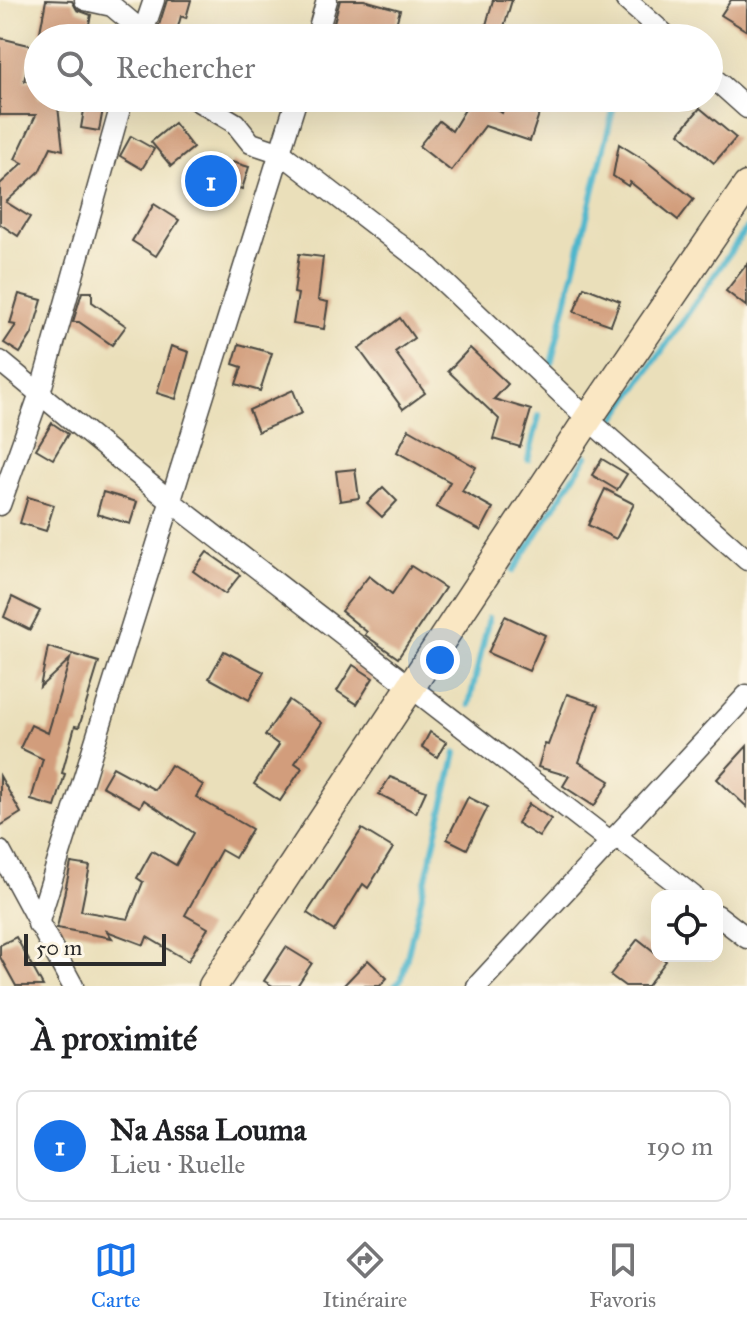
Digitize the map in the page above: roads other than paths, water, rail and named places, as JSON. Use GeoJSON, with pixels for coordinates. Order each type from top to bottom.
{"type":"FeatureCollection","features":[{"type":"Feature","properties":{"kind":"street"},"geometry":{"type":"LineString","coordinates":[[85,0],[112,6],[131,24]]}},
{"type":"Feature","properties":{"kind":"street"},"geometry":{"type":"LineString","coordinates":[[146,24],[154,0]]}},
{"type":"Feature","properties":{"kind":"street"},"geometry":{"type":"LineString","coordinates":[[320,24],[327,0]]}},
{"type":"Feature","properties":{"kind":"street"},"geometry":{"type":"LineString","coordinates":[[626,0],[653,24]]}},
{"type":"Feature","properties":{"kind":"street"},"geometry":{"type":"LineString","coordinates":[[723,87],[747,108]]}},
{"type":"Feature","properties":{"kind":"street"},"geometry":{"type":"LineString","coordinates":[[0,505],[40,393],[119,112]]}},
{"type":"Feature","properties":{"kind":"street"},"geometry":{"type":"LineString","coordinates":[[217,112],[235,123],[251,143],[281,153],[425,264],[588,419],[747,560]]}},
{"type":"Feature","properties":{"kind":"street"},"geometry":{"type":"LineString","coordinates":[[38,924],[293,112]]}},
{"type":"Feature","properties":{"kind":"street"},"geometry":{"type":"LineString","coordinates":[[213,986],[588,419],[747,186]]}},
{"type":"Feature","properties":{"kind":"street"},"geometry":{"type":"LineString","coordinates":[[0,361],[169,500],[411,687],[685,890]]}},
{"type":"Feature","properties":{"kind":"street"},"geometry":{"type":"LineString","coordinates":[[477,986],[747,695]]}},
{"type":"Feature","properties":{"kind":"street"},"geometry":{"type":"LineString","coordinates":[[0,851],[73,986]]}},
{"type":"Feature","properties":{"kind":"street"},"geometry":{"type":"LineString","coordinates":[[723,920],[747,938]]}},
{"type":"Feature","properties":{"kind":"waterway"},"geometry":{"type":"LineString","coordinates":[[551,364],[613,112]]}},
{"type":"Feature","properties":{"kind":"waterway"},"geometry":{"type":"LineString","coordinates":[[614,420],[747,228]]}},
{"type":"Feature","properties":{"kind":"waterway"},"geometry":{"type":"LineString","coordinates":[[528,460],[539,416]]}},
{"type":"Feature","properties":{"kind":"waterway"},"geometry":{"type":"LineString","coordinates":[[513,571],[587,456]]}},
{"type":"Feature","properties":{"kind":"waterway"},"geometry":{"type":"LineString","coordinates":[[469,705],[489,618]]}},
{"type":"Feature","properties":{"kind":"waterway"},"geometry":{"type":"LineString","coordinates":[[395,986],[402,978],[456,753]]}},
{"type":"Feature","properties":{"kind":"place","name":"Na Assa Louma"},"geometry":{"type":"Point","coordinates":[211,181]}}]}
